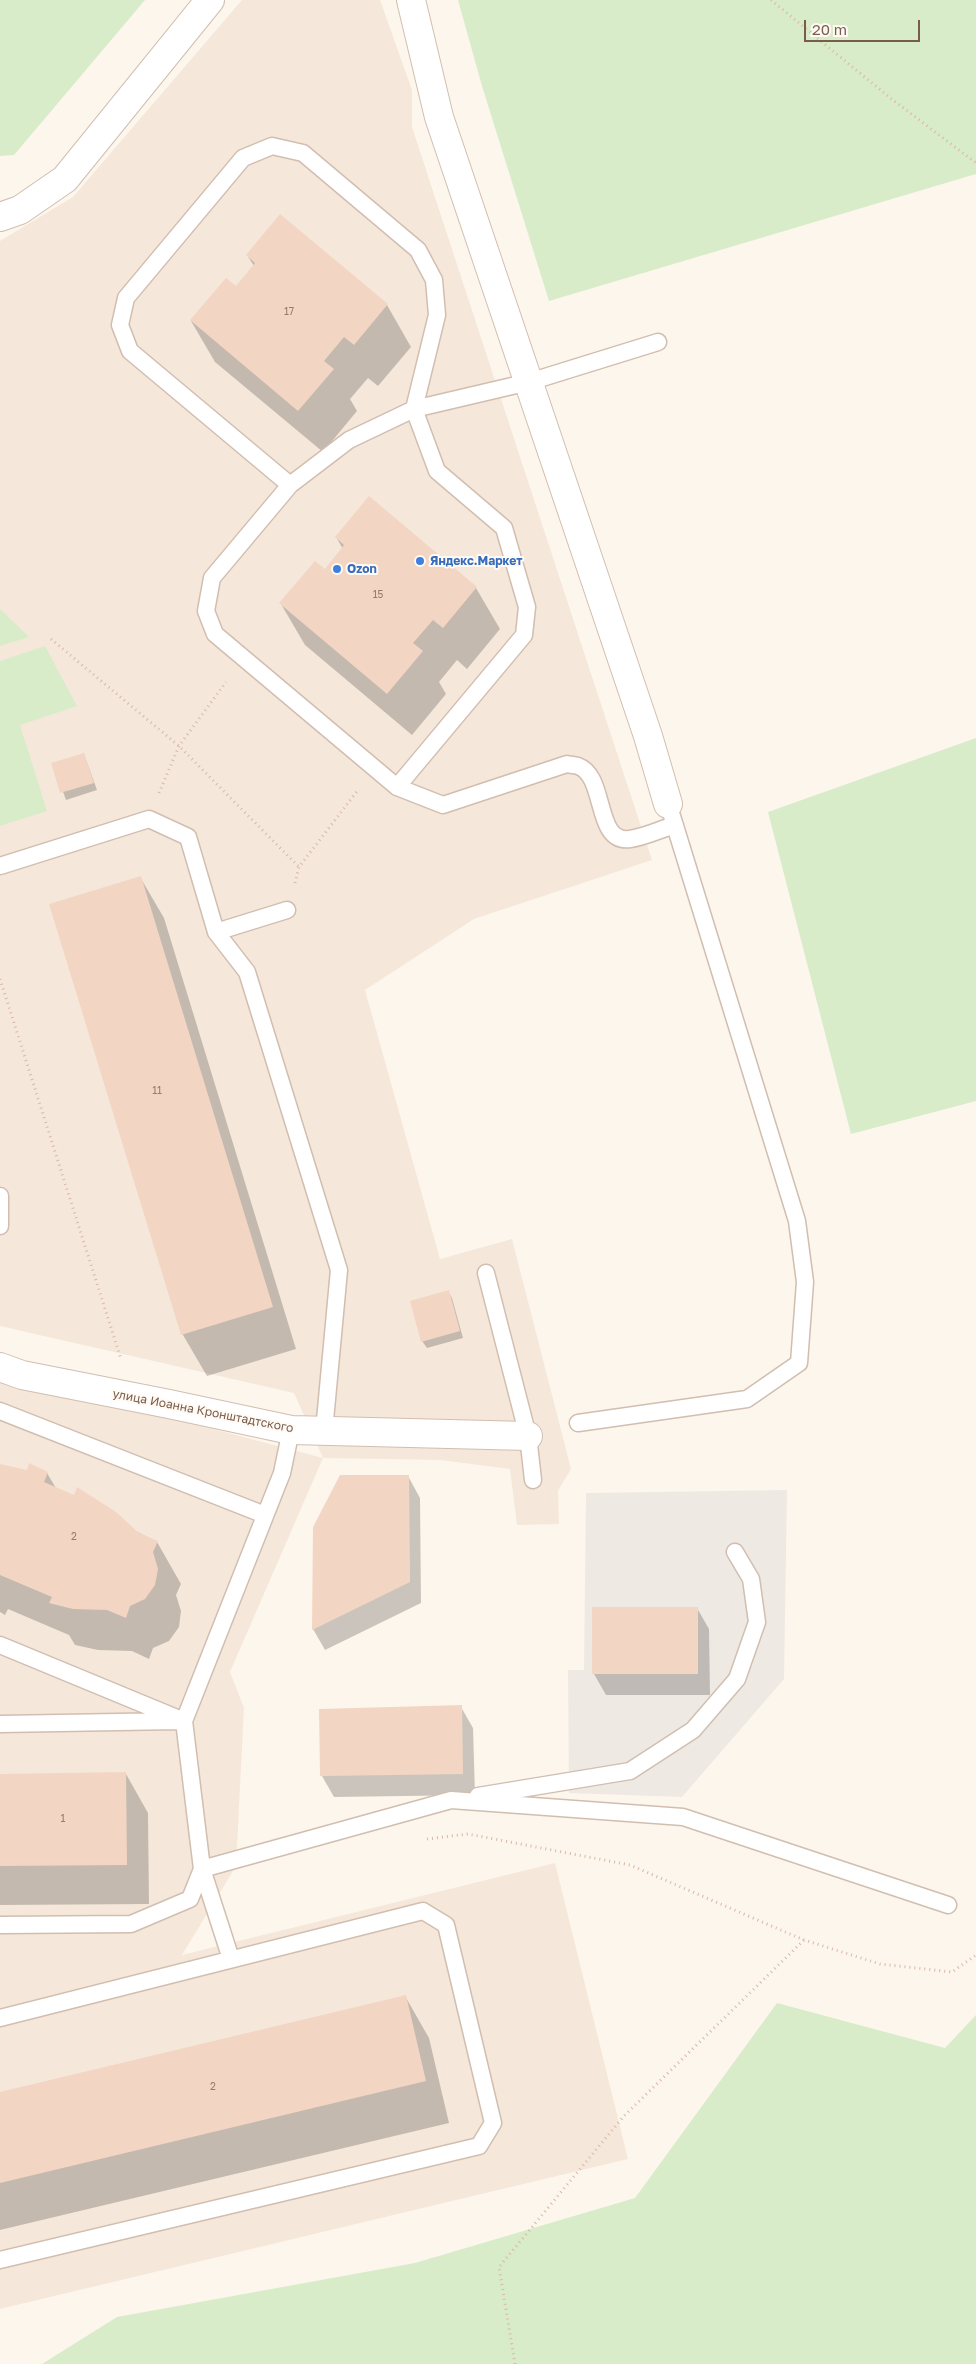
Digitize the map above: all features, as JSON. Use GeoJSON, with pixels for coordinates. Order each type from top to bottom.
{"type":"FeatureCollection","features":[{"type":"Feature","properties":{"kind":"street"},"geometry":{"type":"LineString","coordinates":[[0,216],[20,210],[65,179],[210,0]]}},
{"type":"Feature","properties":{"kind":"street"},"geometry":{"type":"LineString","coordinates":[[410,0],[439,117],[672,814]]}},
{"type":"Feature","properties":{"kind":"street","name":"улица Иоанна Кронштадтского"},"geometry":{"type":"LineString","coordinates":[[0,1367],[22,1375],[291,1430],[528,1436]]}},
{"type":"Feature","properties":{"kind":"lane"},"geometry":{"type":"LineString","coordinates":[[290,485],[130,351],[120,325],[126,298],[243,158],[272,146],[303,153],[418,250],[434,280],[438,315],[414,409],[437,471],[504,528],[527,607],[524,635],[396,787]]}},
{"type":"Feature","properties":{"kind":"lane"},"geometry":{"type":"LineString","coordinates":[[578,1422],[747,1399],[799,1363],[805,1282],[797,1221],[672,814],[629,839],[617,837],[609,829],[591,776],[580,766],[567,764],[443,805],[396,787],[215,634],[206,611],[212,578],[290,485],[349,440],[414,409],[529,382],[658,342]]}},
{"type":"Feature","properties":{"kind":"lane"},"geometry":{"type":"LineString","coordinates":[[0,866],[149,819],[188,837],[216,932],[247,972],[339,1270],[324,1431]]}},
{"type":"Feature","properties":{"kind":"lane"},"geometry":{"type":"LineString","coordinates":[[216,932],[287,910]]}},
{"type":"Feature","properties":{"kind":"lane"},"geometry":{"type":"LineString","coordinates":[[0,1196],[0,1226]]}},
{"type":"Feature","properties":{"kind":"lane"},"geometry":{"type":"LineString","coordinates":[[486,1273],[528,1436],[533,1480]]}},
{"type":"Feature","properties":{"kind":"lane"},"geometry":{"type":"LineString","coordinates":[[0,1411],[265,1515]]}},
{"type":"Feature","properties":{"kind":"lane"},"geometry":{"type":"LineString","coordinates":[[231,1959],[202,1869],[184,1721],[282,1473],[291,1430]]}},
{"type":"Feature","properties":{"kind":"lane"},"geometry":{"type":"LineString","coordinates":[[202,1869],[451,1800],[630,1770],[693,1730],[737,1679],[757,1622],[751,1579],[735,1552]]}},
{"type":"Feature","properties":{"kind":"lane"},"geometry":{"type":"LineString","coordinates":[[0,1644],[184,1721]]}},
{"type":"Feature","properties":{"kind":"lane"},"geometry":{"type":"LineString","coordinates":[[0,1724],[184,1721]]}},
{"type":"Feature","properties":{"kind":"lane"},"geometry":{"type":"LineString","coordinates":[[451,1800],[683,1817],[948,1906]]}},
{"type":"Feature","properties":{"kind":"lane"},"geometry":{"type":"LineString","coordinates":[[0,1925],[131,1924],[190,1899],[202,1869]]}},
{"type":"Feature","properties":{"kind":"lane"},"geometry":{"type":"LineString","coordinates":[[0,2018],[423,1911],[446,1925],[492,2123],[478,2146],[0,2260]]}},
{"type":"Feature","properties":{"kind":"path"},"geometry":{"type":"LineString","coordinates":[[771,0],[888,97],[976,162]]}},
{"type":"Feature","properties":{"kind":"path"},"geometry":{"type":"LineString","coordinates":[[51,639],[179,746],[299,867],[374,769]]}},
{"type":"Feature","properties":{"kind":"path"},"geometry":{"type":"LineString","coordinates":[[149,819],[179,746],[243,658]]}},
{"type":"Feature","properties":{"kind":"path"},"geometry":{"type":"LineString","coordinates":[[0,979],[122,1362]]}},
{"type":"Feature","properties":{"kind":"path"},"geometry":{"type":"LineString","coordinates":[[420,1839],[468,1834],[630,1865],[804,1940],[880,1964],[952,1972],[976,1955]]}},
{"type":"Feature","properties":{"kind":"path"},"geometry":{"type":"LineString","coordinates":[[515,2364],[498,2267],[624,2116],[804,1940]]}},
{"type":"Feature","properties":{"kind":"shaded area"},"geometry":{"type":"Polygon","coordinates":[[[242,0],[380,0],[412,90],[412,127],[652,860],[474,919],[365,990],[440,1259],[512,1239],[571,1469],[558,1491],[559,1524],[517,1525],[510,1469],[440,1460],[323,1458],[294,1393],[0,1326],[0,241],[73,197],[242,0]]]}},
{"type":"Feature","properties":{"kind":"shaded area"},"geometry":{"type":"Polygon","coordinates":[[[0,1380],[130,1407],[323,1458],[230,1672],[244,1708],[236,1866],[182,1955],[555,1863],[628,2159],[0,2309],[0,1380]]]}},
{"type":"Feature","properties":{"kind":"shaded area"},"geometry":{"type":"Polygon","coordinates":[[[787,1490],[784,1679],[682,1797],[569,1793],[568,1670],[584,1670],[586,1493],[787,1490]]]}},
{"type":"Feature","properties":{"kind":"green space"},"geometry":{"type":"Polygon","coordinates":[[[0,0],[145,0],[14,155],[0,156],[0,0]]]}},
{"type":"Feature","properties":{"kind":"green space"},"geometry":{"type":"Polygon","coordinates":[[[458,0],[976,0],[976,174],[549,301],[482,86],[458,0]]]}},
{"type":"Feature","properties":{"kind":"green space"},"geometry":{"type":"Polygon","coordinates":[[[0,609],[29,637],[0,646],[0,609]]]}},
{"type":"Feature","properties":{"kind":"green space"},"geometry":{"type":"Polygon","coordinates":[[[45,646],[77,706],[20,725],[47,811],[0,826],[0,661],[45,646]]]}},
{"type":"Feature","properties":{"kind":"green space"},"geometry":{"type":"Polygon","coordinates":[[[976,738],[976,1101],[851,1134],[768,812],[976,738]]]}},
{"type":"Feature","properties":{"kind":"green space"},"geometry":{"type":"Polygon","coordinates":[[[777,2003],[945,2048],[976,2015],[976,2364],[42,2364],[117,2317],[415,2263],[635,2198],[777,2003]]]}},
{"type":"Feature","properties":{"kind":"building"},"geometry":{"type":"Polygon","coordinates":[[[280,214],[388,304],[354,345],[344,337],[324,361],[334,369],[298,411],[190,320],[226,278],[236,286],[255,263],[246,255],[280,214]]]}},
{"type":"Feature","properties":{"kind":"building"},"geometry":{"type":"Polygon","coordinates":[[[369,496],[477,587],[443,628],[433,620],[413,643],[423,651],[387,694],[279,603],[315,561],[325,569],[344,545],[335,537],[369,496]]]}},
{"type":"Feature","properties":{"kind":"building"},"geometry":{"type":"Polygon","coordinates":[[[84,753],[94,783],[60,793],[51,763],[84,753]]]}},
{"type":"Feature","properties":{"kind":"building"},"geometry":{"type":"Polygon","coordinates":[[[141,876],[273,1307],[181,1335],[49,904],[141,876]]]}},
{"type":"Feature","properties":{"kind":"building"},"geometry":{"type":"Polygon","coordinates":[[[449,1290],[460,1331],[421,1342],[410,1301],[449,1290]]]}},
{"type":"Feature","properties":{"kind":"building"},"geometry":{"type":"Polygon","coordinates":[[[29,1463],[48,1472],[44,1482],[74,1495],[77,1487],[116,1512],[139,1533],[158,1541],[153,1552],[158,1569],[155,1585],[145,1599],[130,1606],[126,1618],[107,1610],[73,1609],[49,1603],[52,1597],[0,1575],[0,1464],[27,1470],[29,1463]]]}},
{"type":"Feature","properties":{"kind":"building"},"geometry":{"type":"Polygon","coordinates":[[[340,1475],[409,1475],[410,1582],[312,1630],[313,1527],[340,1475]]]}},
{"type":"Feature","properties":{"kind":"building"},"geometry":{"type":"Polygon","coordinates":[[[592,1607],[698,1607],[698,1674],[592,1674],[592,1607]]]}},
{"type":"Feature","properties":{"kind":"building"},"geometry":{"type":"Polygon","coordinates":[[[462,1705],[463,1774],[320,1776],[319,1709],[462,1705]]]}},
{"type":"Feature","properties":{"kind":"building"},"geometry":{"type":"Polygon","coordinates":[[[126,1772],[127,1865],[0,1866],[0,1774],[126,1772]]]}},
{"type":"Feature","properties":{"kind":"building"},"geometry":{"type":"Polygon","coordinates":[[[406,1995],[426,2081],[0,2183],[0,2092],[406,1995]]]}},
{"type":"Feature","properties":{"kind":"place","name":"Яндекс.Маркет"},"geometry":{"type":"Point","coordinates":[420,561]}},
{"type":"Feature","properties":{"kind":"place","name":"Ozon"},"geometry":{"type":"Point","coordinates":[337,569]}}]}
